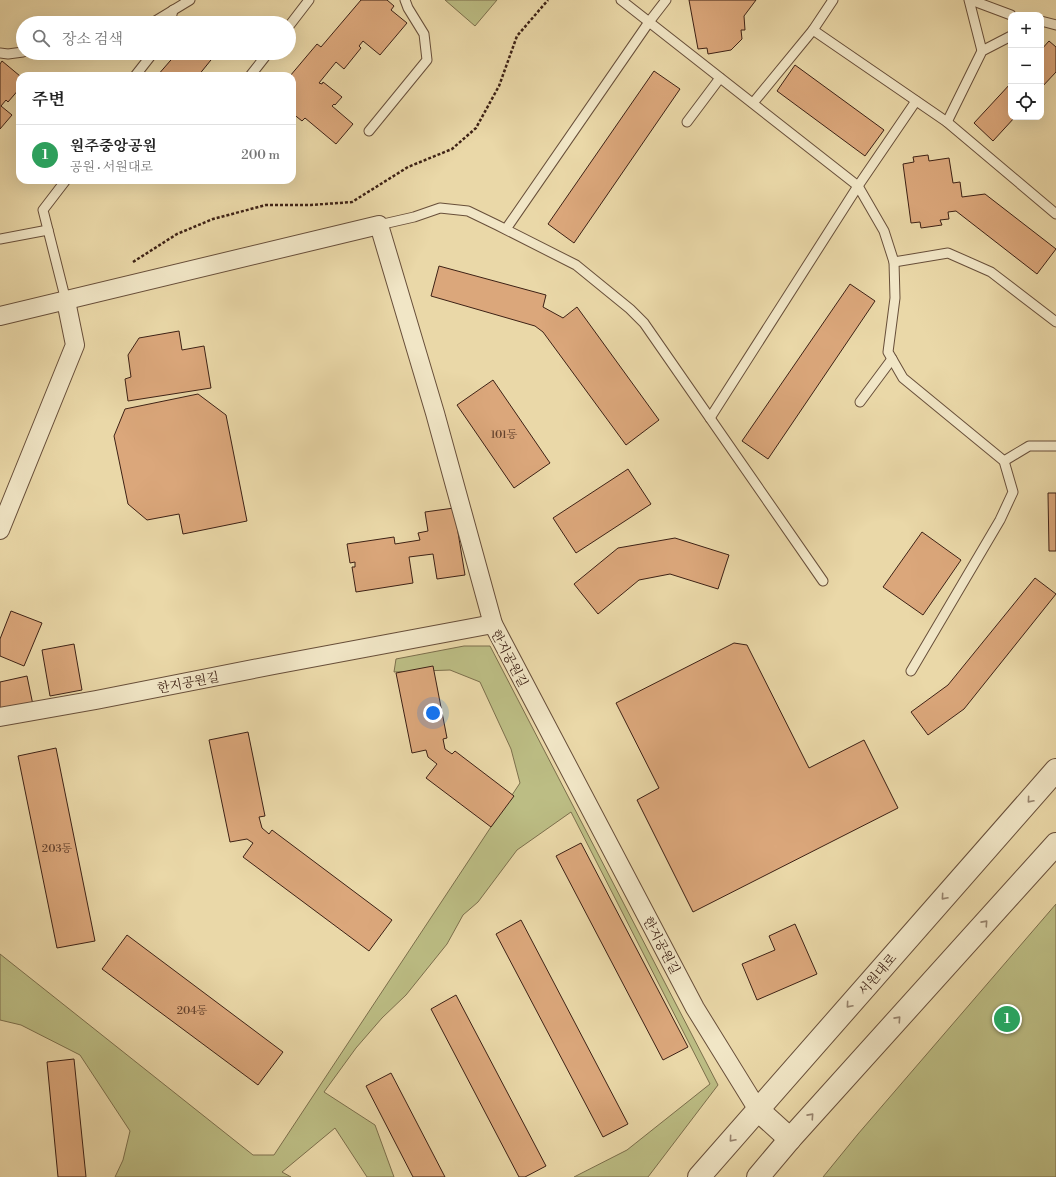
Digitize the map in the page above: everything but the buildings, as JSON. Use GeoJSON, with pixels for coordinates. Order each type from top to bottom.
{"type":"FeatureCollection","features":[{"type":"Feature","properties":{"kind":"street"},"geometry":{"type":"LineString","coordinates":[[0,316],[379,225],[435,413],[493,624]]}},
{"type":"Feature","properties":{"kind":"street"},"geometry":{"type":"LineString","coordinates":[[0,530],[75,345],[66,301]]}},
{"type":"Feature","properties":{"kind":"street","name":"한지공원길"},"geometry":{"type":"LineString","coordinates":[[0,717],[493,624],[695,1008],[758,1110]]}},
{"type":"Feature","properties":{"kind":"street","name":"서원대로"},"geometry":{"type":"LineString","coordinates":[[699,1177],[1056,770]]}},
{"type":"Feature","properties":{"kind":"street"},"geometry":{"type":"LineString","coordinates":[[758,1177],[790,1139],[1056,844]]}},
{"type":"Feature","properties":{"kind":"street"},"geometry":{"type":"LineString","coordinates":[[758,1110],[790,1139]]}},
{"type":"Feature","properties":{"kind":"lane"},"geometry":{"type":"LineString","coordinates":[[163,16],[190,0]]}},
{"type":"Feature","properties":{"kind":"lane"},"geometry":{"type":"LineString","coordinates":[[296,17],[309,0]]}},
{"type":"Feature","properties":{"kind":"lane"},"geometry":{"type":"LineString","coordinates":[[369,131],[427,60],[424,34],[408,8],[405,0]]}},
{"type":"Feature","properties":{"kind":"lane"},"geometry":{"type":"LineString","coordinates":[[621,0],[858,186],[884,231],[894,262],[895,298],[888,352],[903,378],[1004,461],[1012,492],[1000,520],[911,671]]}},
{"type":"Feature","properties":{"kind":"lane"},"geometry":{"type":"LineString","coordinates":[[506,229],[649,22],[666,0]]}},
{"type":"Feature","properties":{"kind":"lane"},"geometry":{"type":"LineString","coordinates":[[753,104],[813,30],[833,0]]}},
{"type":"Feature","properties":{"kind":"lane"},"geometry":{"type":"LineString","coordinates":[[970,0],[1008,15]]}},
{"type":"Feature","properties":{"kind":"lane"},"geometry":{"type":"LineString","coordinates":[[970,0],[982,51]]}},
{"type":"Feature","properties":{"kind":"lane"},"geometry":{"type":"LineString","coordinates":[[172,16],[173,10]]}},
{"type":"Feature","properties":{"kind":"lane"},"geometry":{"type":"LineString","coordinates":[[1044,22],[1056,25]]}},
{"type":"Feature","properties":{"kind":"lane"},"geometry":{"type":"LineString","coordinates":[[813,30],[947,122],[1056,214]]}},
{"type":"Feature","properties":{"kind":"lane"},"geometry":{"type":"LineString","coordinates":[[947,122],[982,51],[1008,38]]}},
{"type":"Feature","properties":{"kind":"lane"},"geometry":{"type":"LineString","coordinates":[[0,53],[16,53]]}},
{"type":"Feature","properties":{"kind":"lane"},"geometry":{"type":"LineString","coordinates":[[138,72],[148,60]]}},
{"type":"Feature","properties":{"kind":"lane"},"geometry":{"type":"LineString","coordinates":[[253,72],[263,60]]}},
{"type":"Feature","properties":{"kind":"lane"},"geometry":{"type":"LineString","coordinates":[[687,122],[720,78]]}},
{"type":"Feature","properties":{"kind":"lane"},"geometry":{"type":"LineString","coordinates":[[710,418],[858,186],[916,101]]}},
{"type":"Feature","properties":{"kind":"lane"},"geometry":{"type":"LineString","coordinates":[[63,184],[43,210],[66,301]]}},
{"type":"Feature","properties":{"kind":"lane"},"geometry":{"type":"LineString","coordinates":[[379,225],[414,217],[440,208],[468,212],[506,229],[576,265],[630,309],[644,323],[823,581]]}},
{"type":"Feature","properties":{"kind":"lane"},"geometry":{"type":"LineString","coordinates":[[0,239],[48,230]]}},
{"type":"Feature","properties":{"kind":"lane"},"geometry":{"type":"LineString","coordinates":[[894,262],[948,253],[991,272],[1056,322]]}},
{"type":"Feature","properties":{"kind":"lane"},"geometry":{"type":"LineString","coordinates":[[860,402],[892,359]]}},
{"type":"Feature","properties":{"kind":"lane"},"geometry":{"type":"LineString","coordinates":[[1004,461],[1028,446],[1056,446]]}},
{"type":"Feature","properties":{"kind":"path"},"geometry":{"type":"LineString","coordinates":[[131,264],[177,234],[213,220],[266,205],[311,205],[352,202],[408,167],[452,149],[476,128],[499,86],[517,36],[548,0]]}},
{"type":"Feature","properties":{"kind":"green space"},"geometry":{"type":"Polygon","coordinates":[[[445,0],[497,0],[475,26],[445,0]]]}},
{"type":"Feature","properties":{"kind":"green space"},"geometry":{"type":"Polygon","coordinates":[[[464,646],[490,646],[718,1085],[648,1177],[574,1177],[627,1150],[710,1084],[571,812],[517,850],[478,902],[463,915],[447,944],[406,995],[382,1018],[356,1048],[324,1092],[375,1125],[394,1177],[367,1177],[335,1128],[282,1172],[291,1177],[115,1177],[123,1160],[130,1131],[80,1055],[21,1025],[0,1020],[0,954],[253,1155],[274,1155],[520,783],[511,749],[480,682],[450,670],[394,672],[396,659],[464,646]]]}},
{"type":"Feature","properties":{"kind":"green space"},"geometry":{"type":"Polygon","coordinates":[[[1056,904],[1056,1177],[823,1177],[858,1134],[1056,904]]]}},
{"type":"Feature","properties":{"kind":"place","name":"원주중앙공원"},"geometry":{"type":"Point","coordinates":[1007,1019]}}]}
